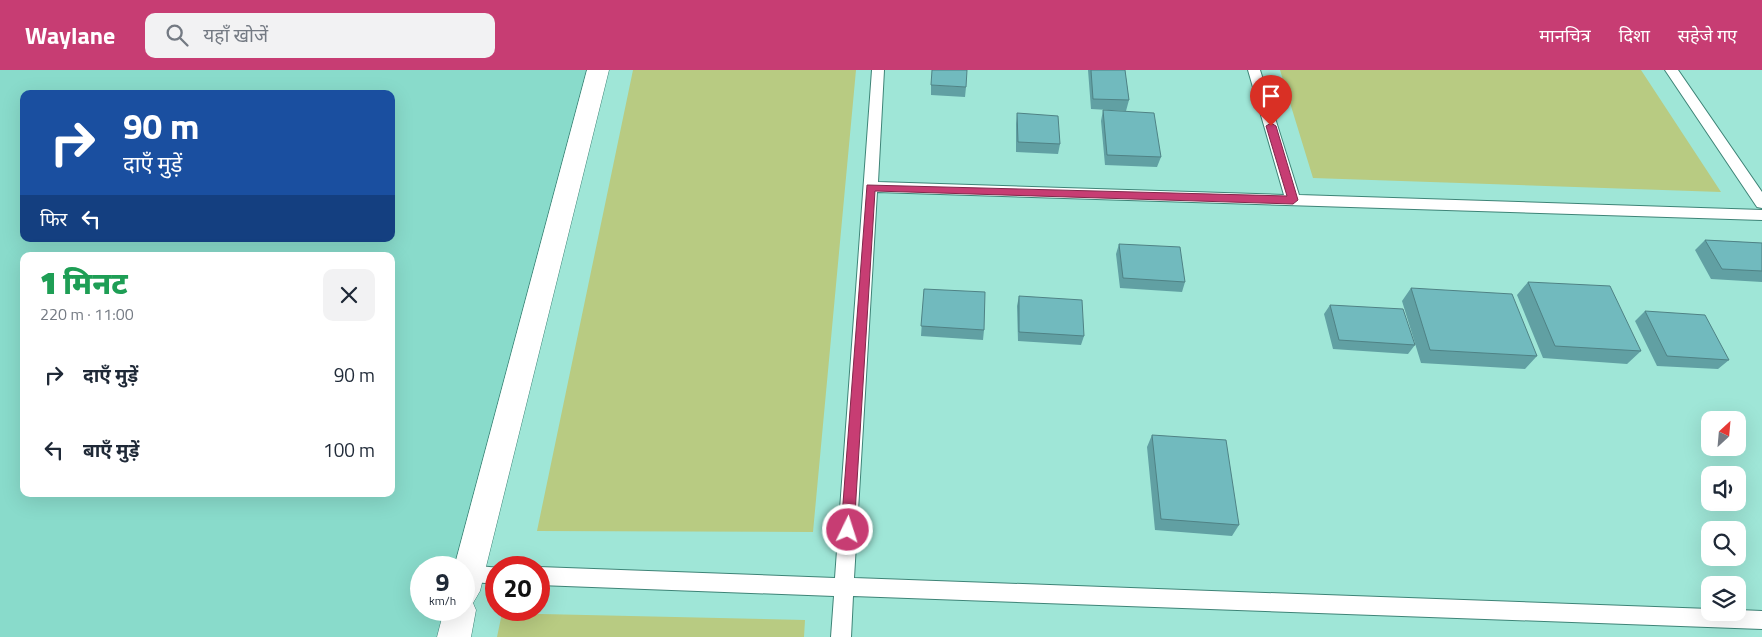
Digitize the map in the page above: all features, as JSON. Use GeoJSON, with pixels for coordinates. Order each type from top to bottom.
{"type":"FeatureCollection","features":[{"type":"Feature","properties":{"kind":"street"},"geometry":{"type":"LineString","coordinates":[[473,556],[598,70]]}},
{"type":"Feature","properties":{"kind":"street"},"geometry":{"type":"LineString","coordinates":[[454,637],[458,621]]}},
{"type":"Feature","properties":{"kind":"lane"},"geometry":{"type":"LineString","coordinates":[[841,637],[878,70]]}},
{"type":"Feature","properties":{"kind":"lane"},"geometry":{"type":"LineString","coordinates":[[1254,70],[1293,200]]}},
{"type":"Feature","properties":{"kind":"lane"},"geometry":{"type":"LineString","coordinates":[[1672,70],[1762,203]]}},
{"type":"Feature","properties":{"kind":"lane"},"geometry":{"type":"LineString","coordinates":[[870,187],[1762,215]]}},
{"type":"Feature","properties":{"kind":"lane"},"geometry":{"type":"LineString","coordinates":[[550,576],[1762,620]]}},
{"type":"Feature","properties":{"kind":"shaded area"},"geometry":{"type":"Polygon","coordinates":[[[0,70],[603,70],[473,556],[410,556],[410,621],[455,621],[451,637],[0,637],[0,70]]]}},
{"type":"Feature","properties":{"kind":"shaded area"},"geometry":{"type":"Polygon","coordinates":[[[633,70],[856,70],[813,532],[537,531],[633,70]]]}},
{"type":"Feature","properties":{"kind":"shaded area"},"geometry":{"type":"Polygon","coordinates":[[[1280,70],[1641,70],[1721,192],[1313,178],[1280,70]]]}},
{"type":"Feature","properties":{"kind":"shaded area"},"geometry":{"type":"Polygon","coordinates":[[[550,614],[805,620],[804,637],[497,637],[500,621],[550,621],[550,614]]]}},
{"type":"Feature","properties":{"kind":"building"},"geometry":{"type":"Polygon","coordinates":[[[932,70],[967,70],[966,87],[931,85],[932,70]]]}},
{"type":"Feature","properties":{"kind":"building"},"geometry":{"type":"Polygon","coordinates":[[[1091,70],[1125,70],[1129,100],[1093,99],[1091,70]]]}},
{"type":"Feature","properties":{"kind":"building"},"geometry":{"type":"Polygon","coordinates":[[[1103,110],[1154,113],[1161,157],[1107,155],[1103,110]]]}},
{"type":"Feature","properties":{"kind":"building"},"geometry":{"type":"Polygon","coordinates":[[[1017,113],[1058,116],[1060,144],[1018,142],[1017,113]]]}},
{"type":"Feature","properties":{"kind":"building"},"geometry":{"type":"Polygon","coordinates":[[[1705,240],[1762,243],[1762,271],[1722,269],[1705,240]]]}},
{"type":"Feature","properties":{"kind":"building"},"geometry":{"type":"Polygon","coordinates":[[[1119,244],[1180,247],[1185,282],[1123,278],[1119,244]]]}},
{"type":"Feature","properties":{"kind":"building"},"geometry":{"type":"Polygon","coordinates":[[[1528,282],[1610,286],[1641,351],[1555,346],[1528,282]]]}},
{"type":"Feature","properties":{"kind":"building"},"geometry":{"type":"Polygon","coordinates":[[[1411,288],[1512,294],[1537,356],[1430,350],[1411,288]]]}},
{"type":"Feature","properties":{"kind":"building"},"geometry":{"type":"Polygon","coordinates":[[[924,289],[985,292],[984,330],[921,326],[924,289]]]}},
{"type":"Feature","properties":{"kind":"building"},"geometry":{"type":"Polygon","coordinates":[[[1019,296],[1082,300],[1084,336],[1019,332],[1019,296]]]}},
{"type":"Feature","properties":{"kind":"building"},"geometry":{"type":"Polygon","coordinates":[[[1330,305],[1403,309],[1415,345],[1339,340],[1330,305]]]}},
{"type":"Feature","properties":{"kind":"building"},"geometry":{"type":"Polygon","coordinates":[[[1645,311],[1705,315],[1729,360],[1667,356],[1645,311]]]}},
{"type":"Feature","properties":{"kind":"building"},"geometry":{"type":"Polygon","coordinates":[[[1152,435],[1226,440],[1239,525],[1161,519],[1152,435]]]}},
{"type":"Feature","properties":{"kind":"route"},"geometry":{"type":"LineString","coordinates":[[848,530],[870,187],[1293,200],[1271,126]]}}]}
